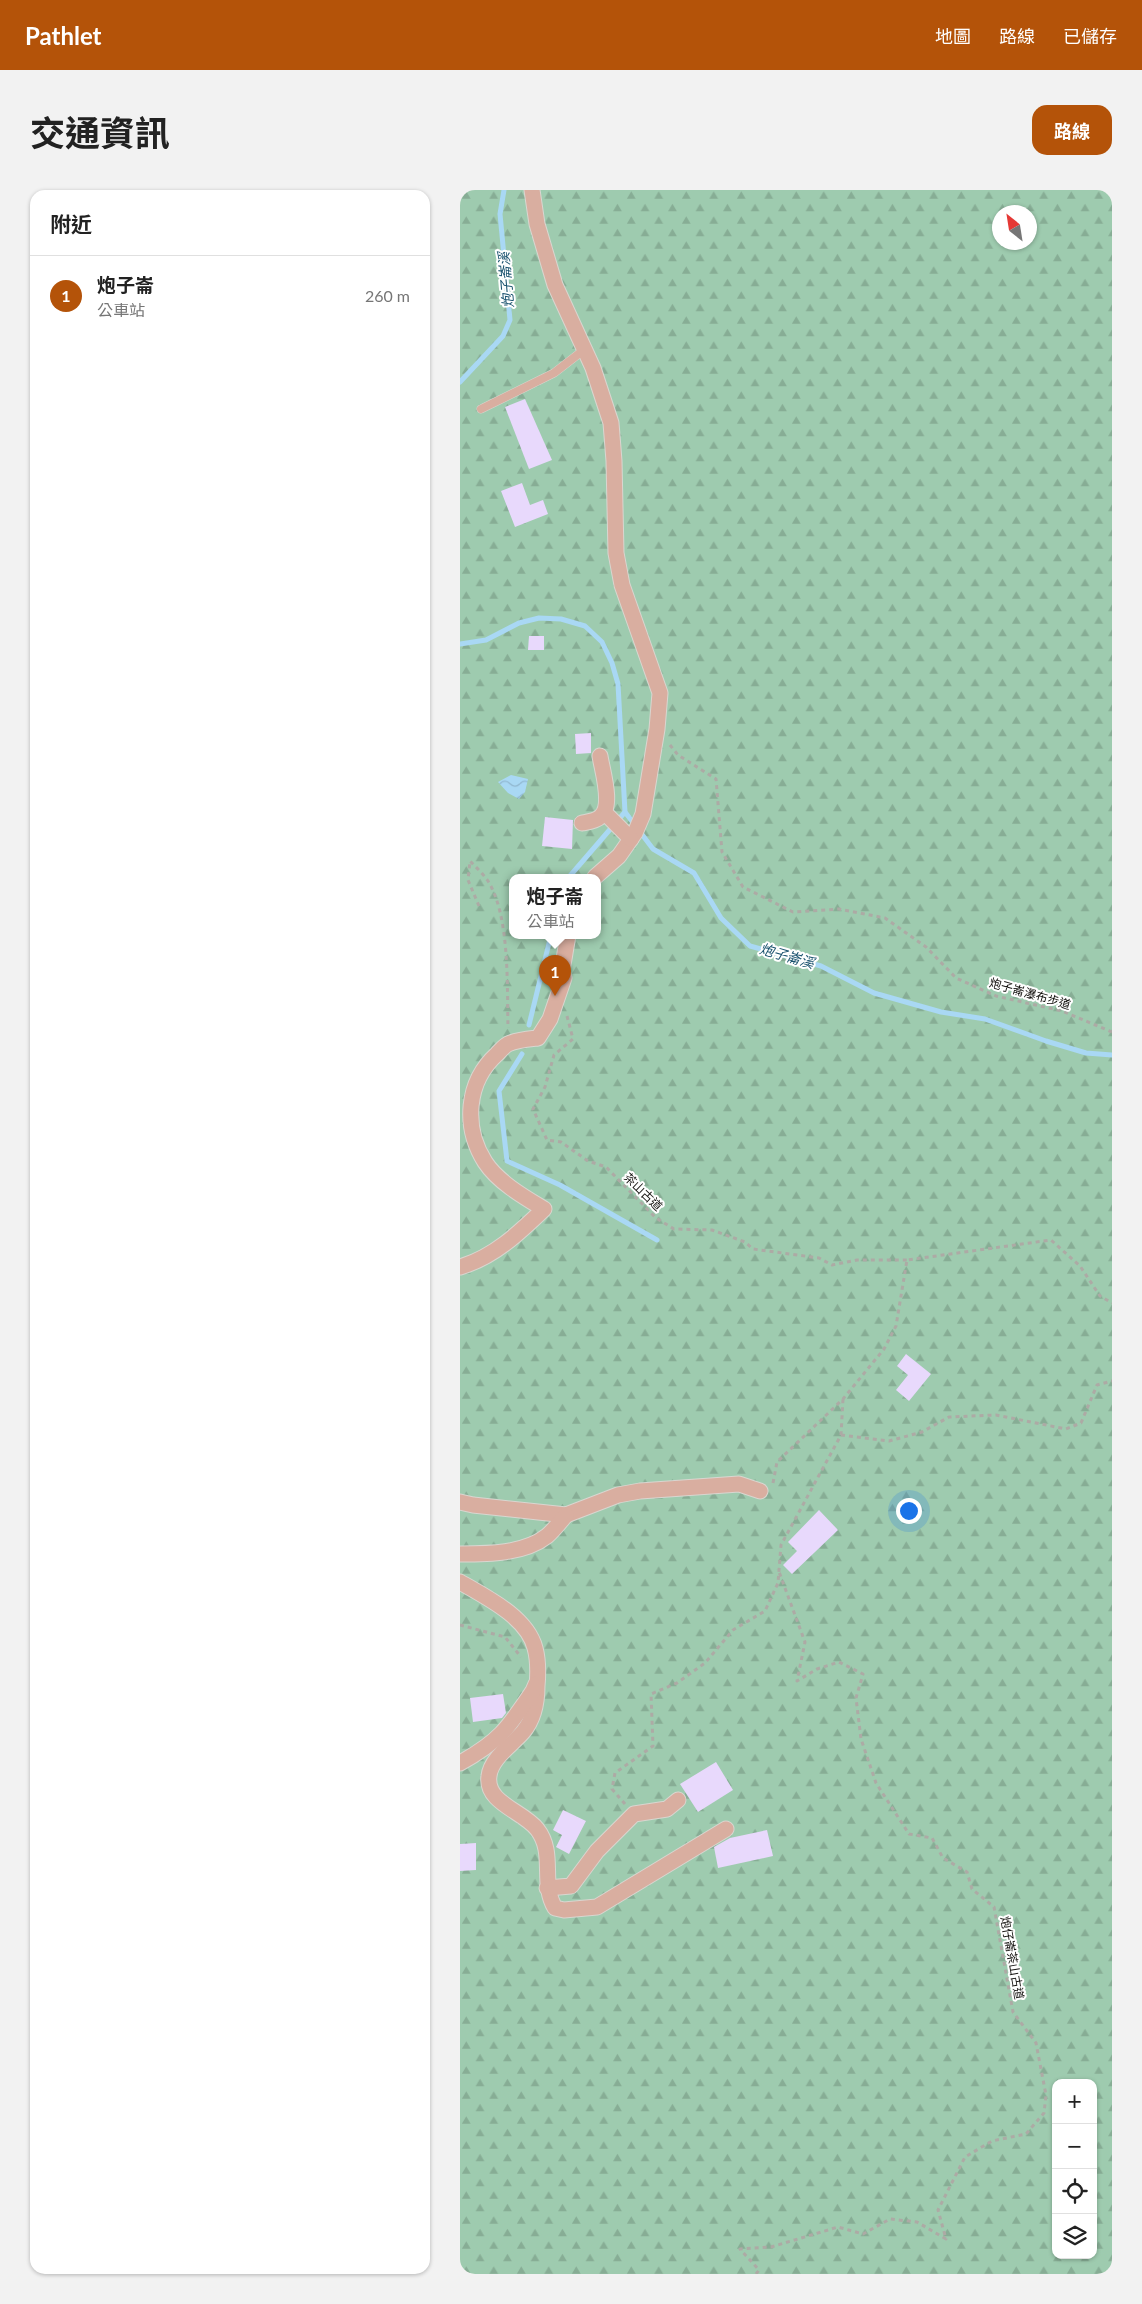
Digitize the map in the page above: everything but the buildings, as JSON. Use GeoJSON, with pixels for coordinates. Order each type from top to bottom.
{"type":"FeatureCollection","features":[{"type":"Feature","properties":{"kind":"street"},"geometry":{"type":"LineString","coordinates":[[532,190],[537,224],[555,285],[585,349],[603,395],[611,423],[614,461],[616,554],[622,585],[660,693],[657,729],[643,814],[629,834],[619,856],[598,874]]}},
{"type":"Feature","properties":{"kind":"street"},"geometry":{"type":"LineString","coordinates":[[582,823],[599,818],[605,813],[607,797],[600,756]]}},
{"type":"Feature","properties":{"kind":"street"},"geometry":{"type":"LineString","coordinates":[[605,813],[629,834]]}},
{"type":"Feature","properties":{"kind":"street"},"geometry":{"type":"LineString","coordinates":[[460,1267],[480,1260],[512,1239],[544,1209],[521,1196],[486,1163],[472,1130],[472,1093],[477,1078],[485,1064],[508,1044],[538,1038],[550,1019],[564,978],[562,971],[567,939]]}},
{"type":"Feature","properties":{"kind":"street"},"geometry":{"type":"LineString","coordinates":[[460,1554],[486,1554],[524,1548],[548,1535],[566,1515],[618,1495],[640,1491],[739,1484],[760,1491]]}},
{"type":"Feature","properties":{"kind":"street"},"geometry":{"type":"LineString","coordinates":[[460,1502],[566,1515]]}},
{"type":"Feature","properties":{"kind":"street"},"geometry":{"type":"LineString","coordinates":[[460,1582],[510,1615],[527,1632],[536,1649],[538,1678],[536,1705],[527,1727],[498,1758],[488,1776],[489,1785],[500,1803],[527,1818],[545,1840],[549,1869],[548,1897],[555,1908],[564,1910],[597,1908],[726,1829]]}},
{"type":"Feature","properties":{"kind":"street"},"geometry":{"type":"LineString","coordinates":[[460,1764],[488,1747],[505,1732],[533,1691],[538,1678]]}},
{"type":"Feature","properties":{"kind":"street"},"geometry":{"type":"LineString","coordinates":[[547,1888],[571,1886],[597,1851],[634,1814],[667,1809],[678,1800]]}},
{"type":"Feature","properties":{"kind":"lane"},"geometry":{"type":"LineString","coordinates":[[481,409],[554,373],[585,349]]}},
{"type":"Feature","properties":{"kind":"path","name":"炮子崙瀑布步道"},"geometry":{"type":"LineString","coordinates":[[657,729],[678,755],[716,779],[722,852],[743,888],[793,912],[839,909],[886,918],[926,947],[956,978],[996,996],[1062,1011],[1112,1032]]}},
{"type":"Feature","properties":{"kind":"path"},"geometry":{"type":"LineString","coordinates":[[479,906],[468,880],[470,861],[488,882],[497,902],[505,948],[508,1044]]}},
{"type":"Feature","properties":{"kind":"path","name":"茶山古道"},"geometry":{"type":"LineString","coordinates":[[567,1013],[573,1039],[554,1055],[545,1086],[533,1109],[547,1140],[561,1142],[588,1161],[606,1167],[656,1218],[674,1229],[712,1230],[746,1242],[753,1249],[819,1258],[832,1266],[857,1260],[907,1260],[1051,1240],[1080,1266],[1100,1296],[1112,1303]]}},
{"type":"Feature","properties":{"kind":"path"},"geometry":{"type":"LineString","coordinates":[[760,1491],[772,1488],[777,1462],[844,1398],[884,1349],[896,1326],[907,1260]]}},
{"type":"Feature","properties":{"kind":"path"},"geometry":{"type":"LineString","coordinates":[[841,1435],[889,1441],[922,1432],[949,1417],[996,1415],[1066,1430],[1081,1423],[1097,1385],[1112,1381]]}},
{"type":"Feature","properties":{"kind":"path"},"geometry":{"type":"LineString","coordinates":[[634,1814],[612,1789],[615,1772],[653,1746],[651,1694],[677,1683],[705,1663],[733,1630],[765,1611],[778,1582],[781,1545],[841,1435],[844,1398]]}},
{"type":"Feature","properties":{"kind":"path","name":"炮仔崙茶山古道"},"geometry":{"type":"LineString","coordinates":[[756,2274],[759,2270],[740,2249],[771,2247],[838,2227],[863,2234],[890,2219],[917,2222],[946,2239],[938,2210],[965,2157],[992,2141],[1026,2134],[1044,2113],[1046,2095],[1036,2043],[1013,2012],[994,1907],[972,1889],[967,1872],[943,1858],[932,1838],[909,1834],[876,1783],[861,1739],[856,1698],[862,1674],[839,1662],[817,1669],[797,1681],[805,1642],[778,1568]]}},
{"type":"Feature","properties":{"kind":"path"},"geometry":{"type":"LineString","coordinates":[[460,1625],[505,1637],[520,1656],[536,1659]]}},
{"type":"Feature","properties":{"kind":"green space"},"geometry":{"type":"Polygon","coordinates":[[[460,190],[1112,190],[1112,2274],[460,2274],[460,190]]]}},
{"type":"Feature","properties":{"kind":"water"},"geometry":{"type":"Polygon","coordinates":[[[511,775],[528,779],[525,792],[519,799],[508,793],[498,782],[511,775]]]}},
{"type":"Feature","properties":{"kind":"waterway","name":"炮子崙溪"},"geometry":{"type":"LineString","coordinates":[[460,382],[503,336],[510,320],[500,214],[504,190]]}},
{"type":"Feature","properties":{"kind":"waterway","name":"炮子崙溪"},"geometry":{"type":"LineString","coordinates":[[460,644],[486,640],[519,623],[539,618],[561,619],[585,626],[602,642],[612,663],[618,684],[625,812],[653,849],[694,873],[721,918],[750,946],[821,966],[874,993],[941,1012],[985,1019],[1086,1053],[1112,1055]]}},
{"type":"Feature","properties":{"kind":"waterway"},"geometry":{"type":"LineString","coordinates":[[572,874],[625,812]]}},
{"type":"Feature","properties":{"kind":"waterway"},"geometry":{"type":"LineString","coordinates":[[529,1025],[550,939]]}},
{"type":"Feature","properties":{"kind":"waterway"},"geometry":{"type":"LineString","coordinates":[[522,1054],[499,1091],[507,1161],[560,1185],[657,1240]]}},
{"type":"Feature","properties":{"kind":"place","name":"炮子崙"},"geometry":{"type":"Point","coordinates":[555,996]}}]}
